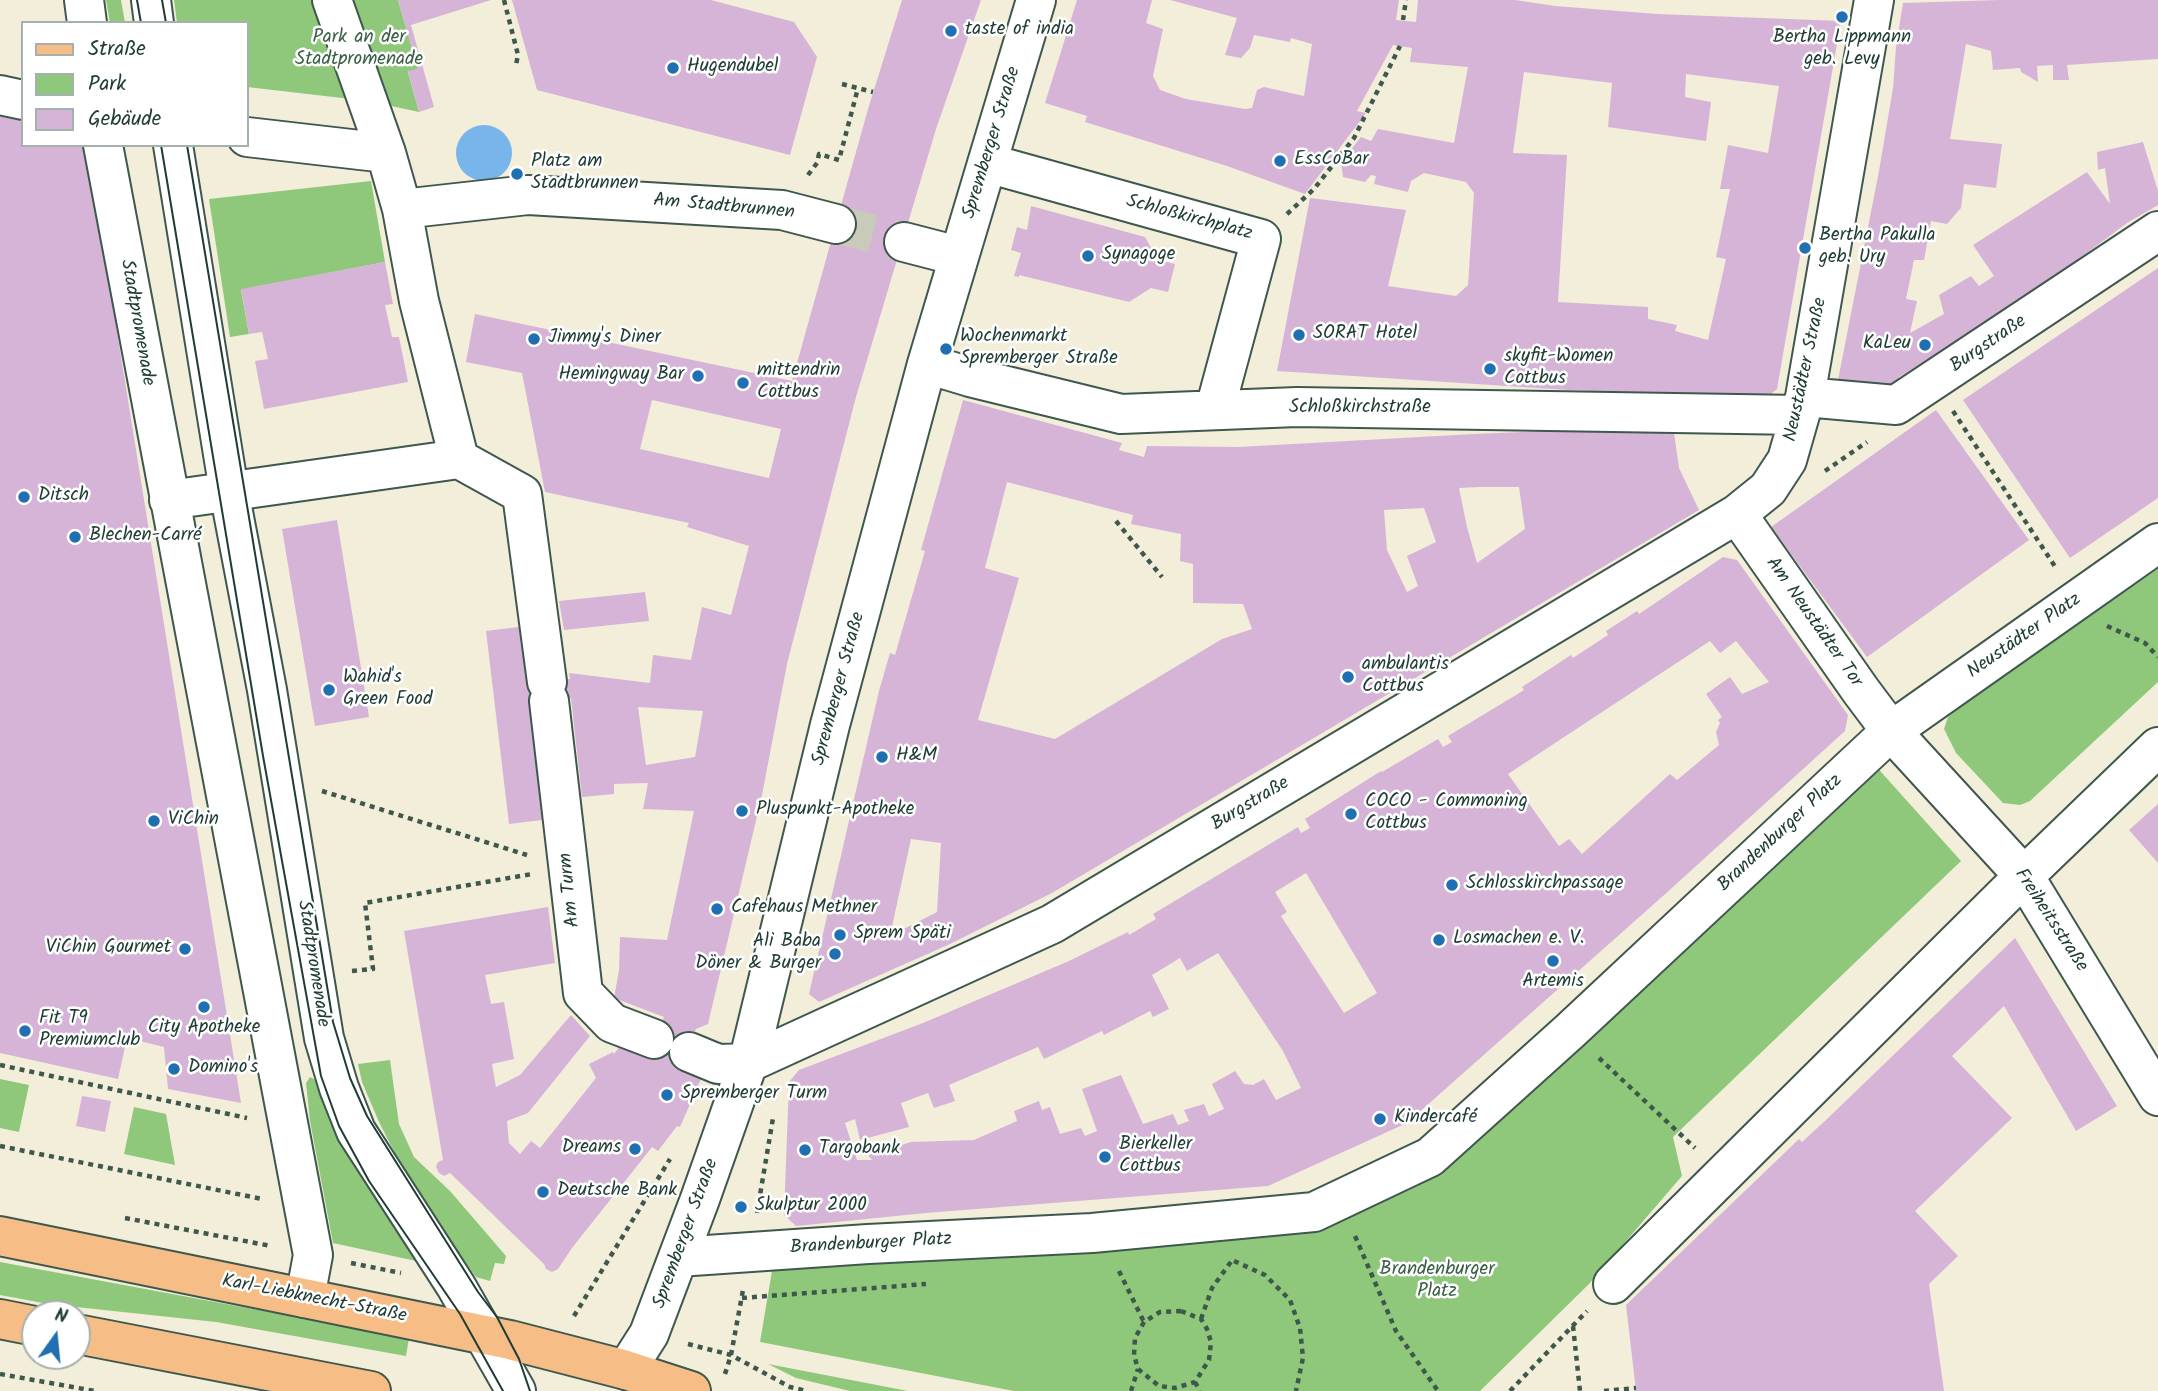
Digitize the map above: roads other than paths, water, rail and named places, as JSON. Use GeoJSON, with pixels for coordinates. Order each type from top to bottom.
{"type":"FeatureCollection","features":[{"type":"Feature","properties":{"kind":"main road","name":"Karl-Liebknecht-Straße"},"geometry":{"type":"LineString","coordinates":[[0,1236],[485,1335],[620,1380]]}},
{"type":"Feature","properties":{"kind":"main road"},"geometry":{"type":"LineString","coordinates":[[0,1319],[21,1323]]}},
{"type":"Feature","properties":{"kind":"main road"},"geometry":{"type":"LineString","coordinates":[[91,1337],[371,1391]]}},
{"type":"Feature","properties":{"kind":"main road"},"geometry":{"type":"LineString","coordinates":[[620,1380],[691,1391]]}},
{"type":"Feature","properties":{"kind":"street"},"geometry":{"type":"LineString","coordinates":[[84,0],[87,21]]}},
{"type":"Feature","properties":{"kind":"street"},"geometry":{"type":"LineString","coordinates":[[151,0],[155,21]]}},
{"type":"Feature","properties":{"kind":"street"},"geometry":{"type":"LineString","coordinates":[[169,500],[459,459],[419,301],[402,209],[386,153],[332,0]]}},
{"type":"Feature","properties":{"kind":"street","name":"Spremberger Straße"},"geometry":{"type":"LineString","coordinates":[[620,1380],[649,1334],[748,1063],[830,725],[927,364],[1036,0]]}},
{"type":"Feature","properties":{"kind":"street","name":"Neustädter Straße"},"geometry":{"type":"LineString","coordinates":[[1737,514],[1768,489],[1787,460],[1802,406],[1874,0]]}},
{"type":"Feature","properties":{"kind":"street"},"geometry":{"type":"LineString","coordinates":[[0,95],[21,100]]}},
{"type":"Feature","properties":{"kind":"street"},"geometry":{"type":"LineString","coordinates":[[248,137],[386,153]]}},
{"type":"Feature","properties":{"kind":"street","name":"Stadtpromenade"},"geometry":{"type":"LineString","coordinates":[[103,147],[313,1255],[305,1298]]}},
{"type":"Feature","properties":{"kind":"street","name":"Stadtpromenade"},"geometry":{"type":"LineString","coordinates":[[173,147],[229,491],[267,690],[324,1038],[356,1131],[456,1286],[516,1391]]}},
{"type":"Feature","properties":{"kind":"street","name":"Schloßkirchplatz"},"geometry":{"type":"LineString","coordinates":[[987,163],[1261,239],[1215,409]]}},
{"type":"Feature","properties":{"kind":"street","name":"Am Stadtbrunnen"},"geometry":{"type":"LineString","coordinates":[[402,209],[528,194],[782,210],[836,224]]}},
{"type":"Feature","properties":{"kind":"street","name":"Burgstraße"},"geometry":{"type":"LineString","coordinates":[[1802,406],[1896,405],[2158,231]]}},
{"type":"Feature","properties":{"kind":"street"},"geometry":{"type":"LineString","coordinates":[[904,242],[958,256]]}},
{"type":"Feature","properties":{"kind":"street","name":"Schloßkirchstraße"},"geometry":{"type":"LineString","coordinates":[[927,364],[1121,414],[1297,407],[1802,406]]}},
{"type":"Feature","properties":{"kind":"street","name":"Am Turm"},"geometry":{"type":"LineString","coordinates":[[459,459],[522,494],[583,993],[612,1023],[718,1064],[748,1063]]}},
{"type":"Feature","properties":{"kind":"street","name":"Burgstraße"},"geometry":{"type":"LineString","coordinates":[[748,1063],[1052,924],[1737,514]]}},
{"type":"Feature","properties":{"kind":"street","name":"Am Neustädter Tor"},"geometry":{"type":"LineString","coordinates":[[1737,514],[1891,731]]}},
{"type":"Feature","properties":{"kind":"street","name":"Neustädter Platz"},"geometry":{"type":"LineString","coordinates":[[1891,731],[2158,543]]}},
{"type":"Feature","properties":{"kind":"street","name":"Freiheitsstraße"},"geometry":{"type":"LineString","coordinates":[[1891,731],[2024,876],[2158,1096]]}},
{"type":"Feature","properties":{"kind":"street","name":"Brandenburger Platz"},"geometry":{"type":"LineString","coordinates":[[678,1257],[1092,1233],[1314,1212],[1430,1157],[1570,1031],[1891,731]]}},
{"type":"Feature","properties":{"kind":"street"},"geometry":{"type":"LineString","coordinates":[[1613,1284],[2024,876],[2158,747]]}},
{"type":"Feature","properties":{"kind":"water"},"geometry":{"type":"Polygon","coordinates":[[[479,125],[489,125],[504,133],[510,142],[510,164],[504,173],[489,181],[479,181],[461,169],[456,158],[456,148],[468,130],[479,125]]]}},
{"type":"Feature","properties":{"kind":"tunnel"},"geometry":{"type":"LineString","coordinates":[[836,224],[904,242]]}},
{"type":"Feature","properties":{"kind":"tram line"},"geometry":{"type":"LineString","coordinates":[[137,0],[141,21]]}},
{"type":"Feature","properties":{"kind":"tram line"},"geometry":{"type":"LineString","coordinates":[[162,0],[166,21]]}},
{"type":"Feature","properties":{"kind":"tram line"},"geometry":{"type":"LineString","coordinates":[[161,147],[263,756],[321,1076],[339,1126],[369,1181],[460,1314],[503,1391]]}},
{"type":"Feature","properties":{"kind":"tram line"},"geometry":{"type":"LineString","coordinates":[[187,147],[333,1022],[350,1078],[367,1116],[478,1292],[497,1317],[519,1359],[530,1391]]}},
{"type":"Feature","properties":{"kind":"place","name":"Bertha Lippmann geb. Levy"},"geometry":{"type":"Point","coordinates":[1842,17]}},
{"type":"Feature","properties":{"kind":"place","name":"taste of india"},"geometry":{"type":"Point","coordinates":[951,31]}},
{"type":"Feature","properties":{"kind":"place","name":"Hugendubel"},"geometry":{"type":"Point","coordinates":[673,68]}},
{"type":"Feature","properties":{"kind":"place","name":"EssCoBar"},"geometry":{"type":"Point","coordinates":[1280,161]}},
{"type":"Feature","properties":{"kind":"place","name":"Platz am Stadtbrunnen"},"geometry":{"type":"Point","coordinates":[517,174]}},
{"type":"Feature","properties":{"kind":"place","name":"Bertha Pakulla geb. Ury"},"geometry":{"type":"Point","coordinates":[1805,248]}},
{"type":"Feature","properties":{"kind":"place","name":"Synagoge"},"geometry":{"type":"Point","coordinates":[1088,256]}},
{"type":"Feature","properties":{"kind":"place","name":"SORAT Hotel"},"geometry":{"type":"Point","coordinates":[1299,335]}},
{"type":"Feature","properties":{"kind":"place","name":"Jimmy's Diner"},"geometry":{"type":"Point","coordinates":[534,339]}},
{"type":"Feature","properties":{"kind":"place","name":"KaLeu"},"geometry":{"type":"Point","coordinates":[1925,345]}},
{"type":"Feature","properties":{"kind":"place","name":"Wochenmarkt Spremberger Straße"},"geometry":{"type":"Point","coordinates":[946,349]}},
{"type":"Feature","properties":{"kind":"place","name":"skyfit-Women Cottbus"},"geometry":{"type":"Point","coordinates":[1490,369]}},
{"type":"Feature","properties":{"kind":"place","name":"Hemingway Bar"},"geometry":{"type":"Point","coordinates":[698,376]}},
{"type":"Feature","properties":{"kind":"place","name":"mittendrin Cottbus"},"geometry":{"type":"Point","coordinates":[743,383]}},
{"type":"Feature","properties":{"kind":"place","name":"Ditsch"},"geometry":{"type":"Point","coordinates":[24,497]}},
{"type":"Feature","properties":{"kind":"place","name":"Blechen-Carré"},"geometry":{"type":"Point","coordinates":[75,537]}},
{"type":"Feature","properties":{"kind":"place","name":"ambulantis Cottbus"},"geometry":{"type":"Point","coordinates":[1348,677]}},
{"type":"Feature","properties":{"kind":"place","name":"Wahid's Green Food"},"geometry":{"type":"Point","coordinates":[329,690]}},
{"type":"Feature","properties":{"kind":"place","name":"H&M"},"geometry":{"type":"Point","coordinates":[882,757]}},
{"type":"Feature","properties":{"kind":"place","name":"Pluspunkt-Apotheke"},"geometry":{"type":"Point","coordinates":[742,811]}},
{"type":"Feature","properties":{"kind":"place","name":"COCO - Commoning Cottbus"},"geometry":{"type":"Point","coordinates":[1351,814]}},
{"type":"Feature","properties":{"kind":"place","name":"ViChin"},"geometry":{"type":"Point","coordinates":[154,821]}},
{"type":"Feature","properties":{"kind":"place","name":"Schlosskirchpassage"},"geometry":{"type":"Point","coordinates":[1452,885]}},
{"type":"Feature","properties":{"kind":"place","name":"Cafehaus Methner"},"geometry":{"type":"Point","coordinates":[717,909]}},
{"type":"Feature","properties":{"kind":"place","name":"Sprem Späti"},"geometry":{"type":"Point","coordinates":[840,935]}},
{"type":"Feature","properties":{"kind":"place","name":"Losmachen e. V."},"geometry":{"type":"Point","coordinates":[1439,940]}},
{"type":"Feature","properties":{"kind":"place","name":"ViChin Gourmet"},"geometry":{"type":"Point","coordinates":[185,949]}},
{"type":"Feature","properties":{"kind":"place","name":"Ali Baba Döner & Burger"},"geometry":{"type":"Point","coordinates":[835,954]}},
{"type":"Feature","properties":{"kind":"place","name":"Artemis"},"geometry":{"type":"Point","coordinates":[1553,961]}},
{"type":"Feature","properties":{"kind":"place","name":"City Apotheke"},"geometry":{"type":"Point","coordinates":[204,1007]}},
{"type":"Feature","properties":{"kind":"place","name":"Fit T9 Premiumclub"},"geometry":{"type":"Point","coordinates":[25,1031]}},
{"type":"Feature","properties":{"kind":"place","name":"Domino's"},"geometry":{"type":"Point","coordinates":[174,1069]}},
{"type":"Feature","properties":{"kind":"place","name":"Spremberger Turm"},"geometry":{"type":"Point","coordinates":[667,1095]}},
{"type":"Feature","properties":{"kind":"place","name":"Kindercafé"},"geometry":{"type":"Point","coordinates":[1380,1119]}},
{"type":"Feature","properties":{"kind":"place","name":"Dreams"},"geometry":{"type":"Point","coordinates":[635,1149]}},
{"type":"Feature","properties":{"kind":"place","name":"Targobank"},"geometry":{"type":"Point","coordinates":[805,1150]}},
{"type":"Feature","properties":{"kind":"place","name":"Bierkeller Cottbus"},"geometry":{"type":"Point","coordinates":[1105,1157]}},
{"type":"Feature","properties":{"kind":"place","name":"Deutsche Bank"},"geometry":{"type":"Point","coordinates":[543,1192]}},
{"type":"Feature","properties":{"kind":"place","name":"Skulptur 2000"},"geometry":{"type":"Point","coordinates":[741,1207]}},
{"type":"Feature","properties":{"kind":"park label","name":"Park an der Stadtpromenade"},"geometry":{"type":"Point","coordinates":[359,50]}}]}
